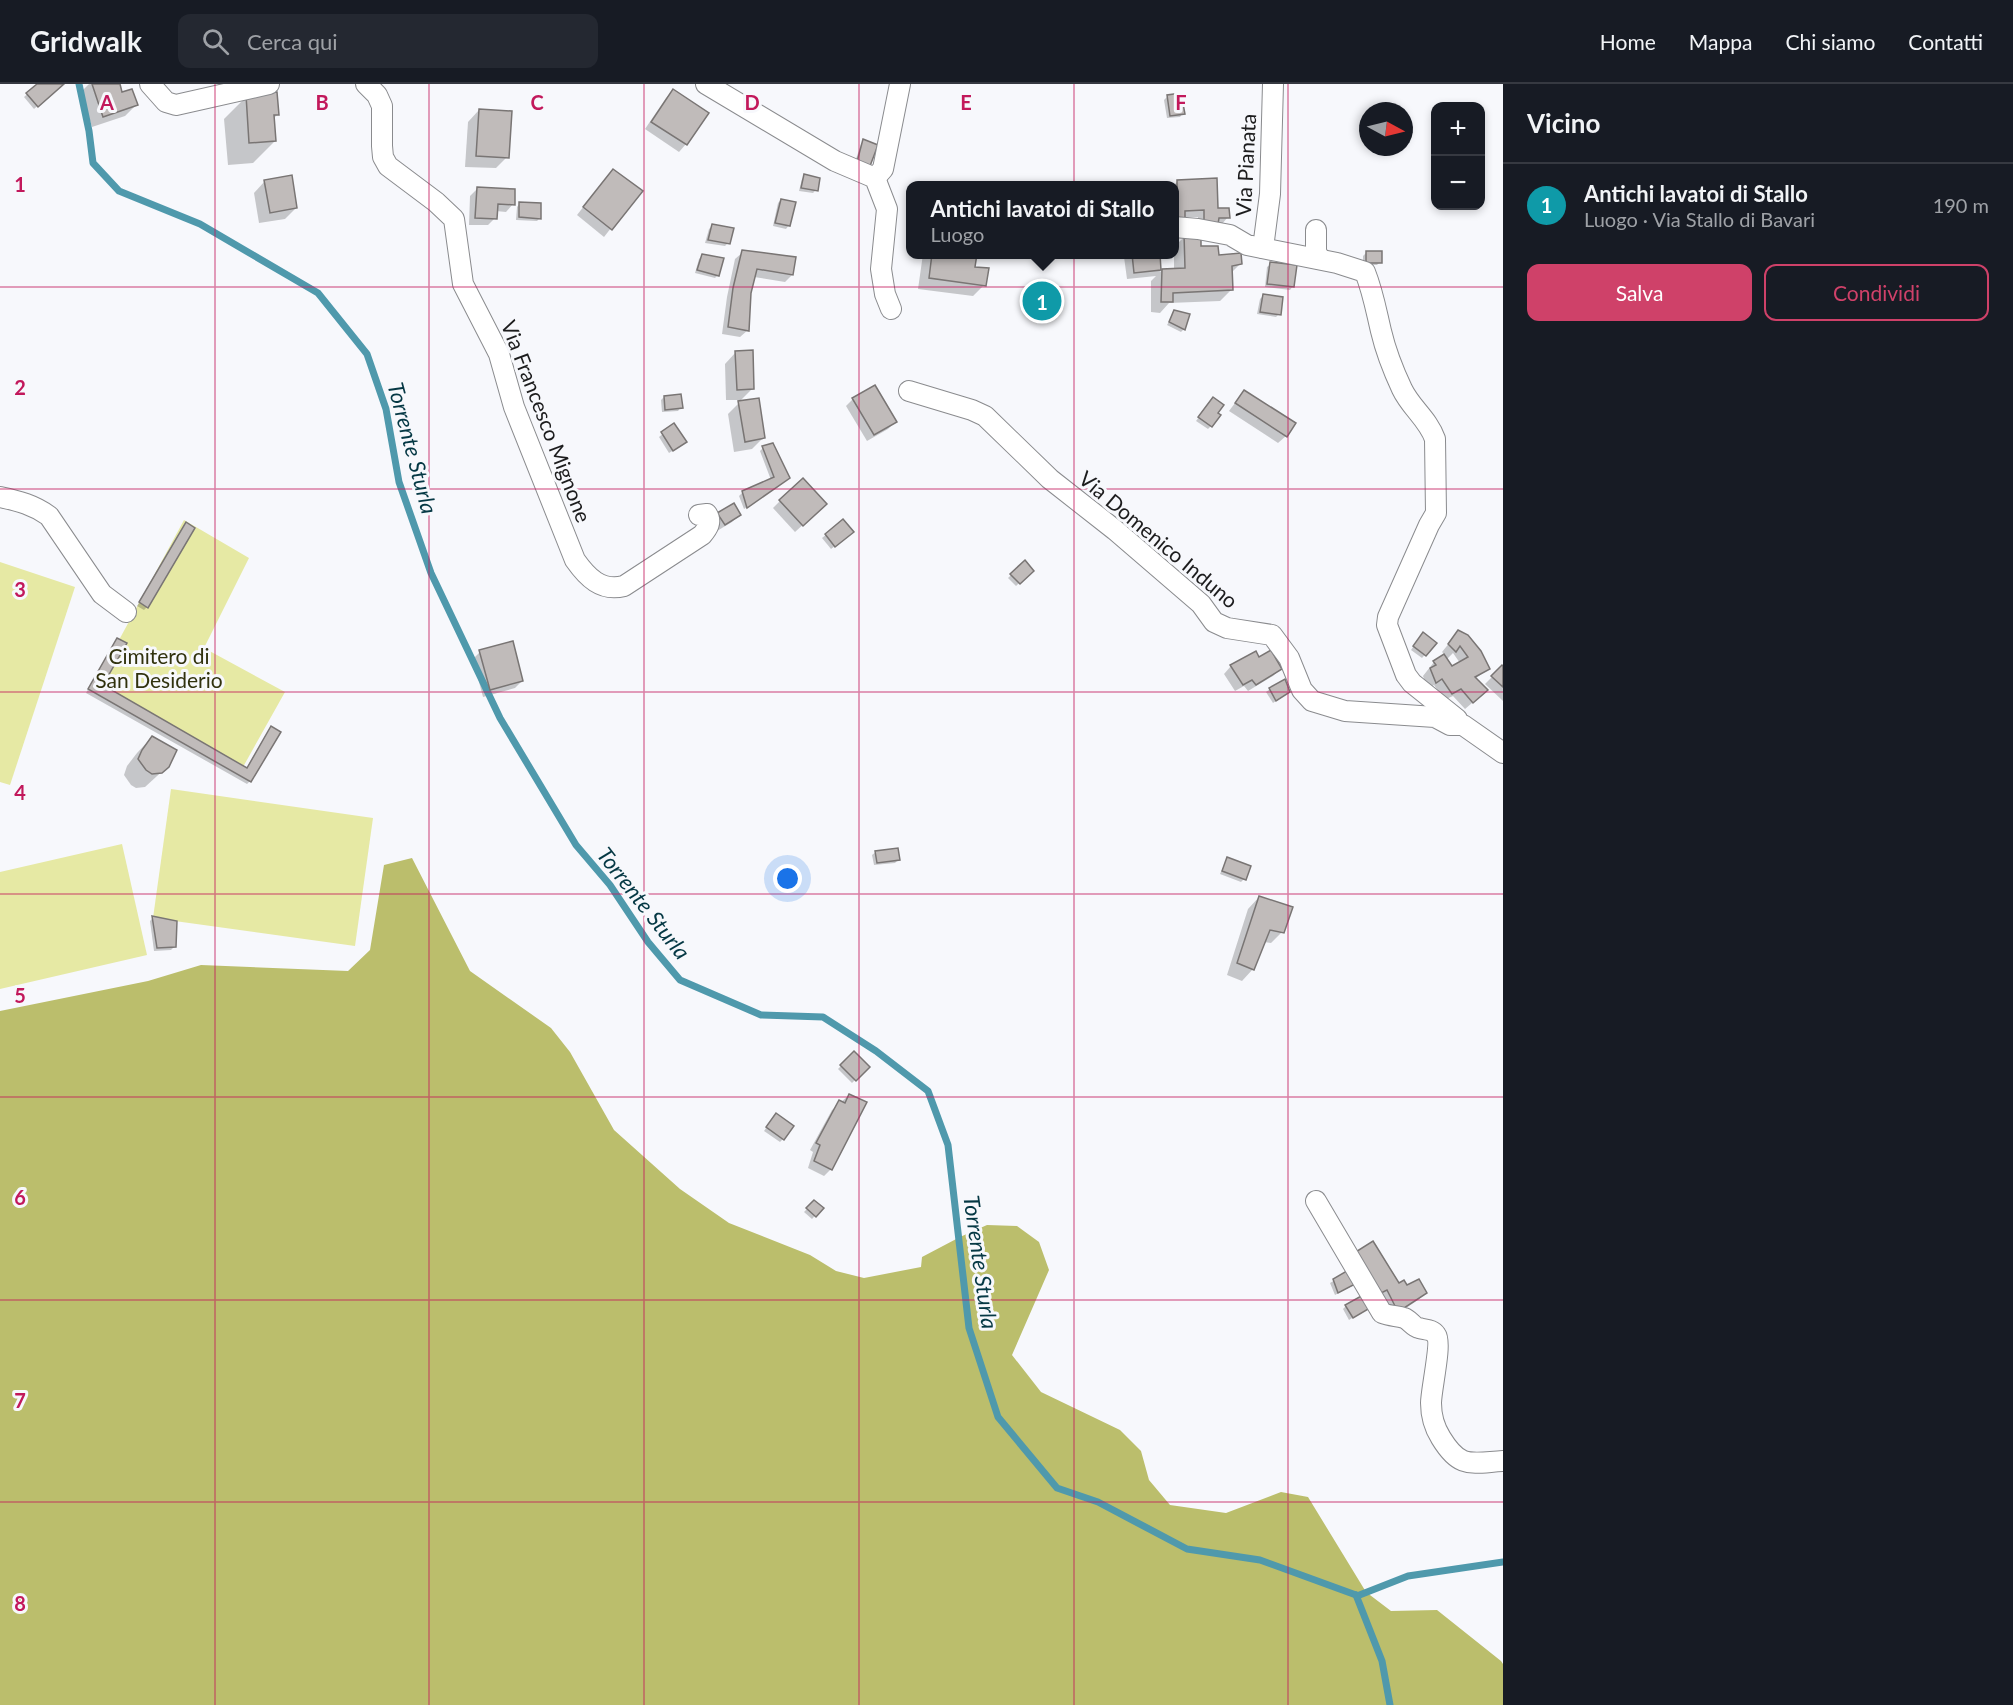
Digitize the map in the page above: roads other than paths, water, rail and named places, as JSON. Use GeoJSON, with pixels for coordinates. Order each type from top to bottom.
{"type":"FeatureCollection","features":[{"type":"Feature","properties":{"kind":"street"},"geometry":{"type":"LineString","coordinates":[[150,84],[166,102],[176,105],[269,84]]}},
{"type":"Feature","properties":{"kind":"street","name":"Via Francesco Mignone"},"geometry":{"type":"LineString","coordinates":[[366,84],[377,95],[382,106],[383,157],[388,166],[436,202],[454,219],[463,284],[499,354],[514,407],[575,560],[584,572],[592,581],[600,585],[609,588],[624,586],[702,535],[709,527],[710,518],[707,514],[699,515]]}},
{"type":"Feature","properties":{"kind":"street"},"geometry":{"type":"LineString","coordinates":[[706,84],[835,161],[875,178],[887,209],[881,269],[885,294],[891,309]]}},
{"type":"Feature","properties":{"kind":"street"},"geometry":{"type":"LineString","coordinates":[[875,178],[883,169],[900,84]]}},
{"type":"Feature","properties":{"kind":"street","name":"Via Pianata"},"geometry":{"type":"LineString","coordinates":[[1263,248],[1270,194],[1272,84]]}},
{"type":"Feature","properties":{"kind":"street"},"geometry":{"type":"LineString","coordinates":[[1179,227],[1230,235],[1247,245],[1320,259],[1365,272],[1374,292],[1381,333],[1402,389],[1436,439],[1436,513],[1391,608],[1388,625],[1406,675],[1412,683],[1463,725]]}},
{"type":"Feature","properties":{"kind":"street"},"geometry":{"type":"LineString","coordinates":[[1316,230],[1316,252],[1320,259]]}},
{"type":"Feature","properties":{"kind":"street","name":"Via Domenico Induno"},"geometry":{"type":"LineString","coordinates":[[909,391],[980,413],[1050,479],[1115,530],[1202,604],[1214,622],[1227,628],[1272,635],[1289,658],[1302,690],[1312,701],[1346,711],[1436,717],[1450,725],[1463,725],[1503,753]]}},
{"type":"Feature","properties":{"kind":"street"},"geometry":{"type":"LineString","coordinates":[[0,497],[26,503],[49,516],[102,594],[126,612]]}},
{"type":"Feature","properties":{"kind":"street"},"geometry":{"type":"LineString","coordinates":[[1316,1201],[1382,1313],[1407,1319],[1417,1328],[1432,1331],[1436,1335],[1438,1344],[1431,1401],[1432,1414],[1438,1433],[1448,1449],[1462,1462],[1503,1461]]}},
{"type":"Feature","properties":{"kind":"waterway","name":"Torrente Sturla"},"geometry":{"type":"LineString","coordinates":[[79,84],[93,163],[119,191],[200,224],[318,293],[367,354],[386,409],[399,482],[431,573],[500,718],[576,845],[610,885],[648,942],[680,980],[761,1015],[823,1017],[876,1051],[928,1091],[948,1145],[969,1328],[998,1417],[1057,1488],[1098,1502],[1187,1549],[1260,1560],[1356,1595],[1382,1661],[1390,1705]]}},
{"type":"Feature","properties":{"kind":"waterway"},"geometry":{"type":"LineString","coordinates":[[1356,1595],[1408,1576],[1503,1562]]}},
{"type":"Feature","properties":{"kind":"place","name":"Antichi lavatoi di Stallo"},"geometry":{"type":"Point","coordinates":[1042,301]}},
{"type":"Feature","properties":{"kind":"park label","name":"Cimitero di San Desiderio"},"geometry":{"type":"Point","coordinates":[159,667]}}]}
